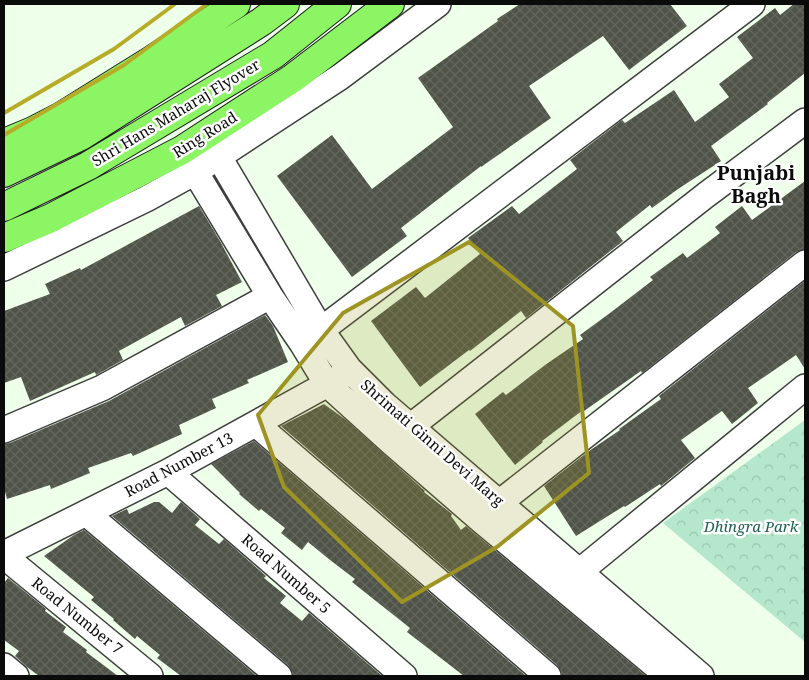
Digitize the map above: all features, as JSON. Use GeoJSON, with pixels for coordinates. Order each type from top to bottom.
{"type":"FeatureCollection","features":[{"type":"Feature","properties":{"kind":"main road"},"geometry":{"type":"LineString","coordinates":[[4,148],[62,116],[152,60],[236,4]]}},
{"type":"Feature","properties":{"kind":"main road","name":"Shri Hans Maharaj Flyover"},"geometry":{"type":"LineString","coordinates":[[4,173],[81,136],[261,22],[285,4]]}},
{"type":"Feature","properties":{"kind":"main road","name":"Shri Hans Maharaj Flyover"},"geometry":{"type":"LineString","coordinates":[[4,206],[88,166],[273,55],[337,4]]}},
{"type":"Feature","properties":{"kind":"main road","name":"Ring Road"},"geometry":{"type":"LineString","coordinates":[[4,238],[188,161],[212,146],[293,78],[390,4]]}},
{"type":"Feature","properties":{"kind":"main road"},"geometry":{"type":"LineString","coordinates":[[4,142],[33,131]]}},
{"type":"Feature","properties":{"kind":"street"},"geometry":{"type":"LineString","coordinates":[[212,146],[340,77],[438,4]]}},
{"type":"Feature","properties":{"kind":"street"},"geometry":{"type":"LineString","coordinates":[[321,330],[752,4]]}},
{"type":"Feature","properties":{"kind":"street"},"geometry":{"type":"LineString","coordinates":[[410,427],[706,195],[805,120]]}},
{"type":"Feature","properties":{"kind":"street","name":"Shrimati Ginni Devi Marg"},"geometry":{"type":"LineString","coordinates":[[212,146],[321,330],[351,371],[410,427],[500,502],[701,676]]}},
{"type":"Feature","properties":{"kind":"street"},"geometry":{"type":"LineString","coordinates":[[4,268],[146,199],[188,161]]}},
{"type":"Feature","properties":{"kind":"street","name":"Shrimati Ginni Devi Marg"},"geometry":{"type":"LineString","coordinates":[[188,161],[270,296],[327,384],[482,521],[668,676]]}},
{"type":"Feature","properties":{"kind":"street"},"geometry":{"type":"LineString","coordinates":[[500,502],[805,263]]}},
{"type":"Feature","properties":{"kind":"street"},"geometry":{"type":"LineString","coordinates":[[4,430],[102,388],[270,296]]}},
{"type":"Feature","properties":{"kind":"street","name":"Road Number 13"},"geometry":{"type":"LineString","coordinates":[[4,555],[168,472],[351,371]]}},
{"type":"Feature","properties":{"kind":"street"},"geometry":{"type":"LineString","coordinates":[[579,572],[805,387]]}},
{"type":"Feature","properties":{"kind":"street"},"geometry":{"type":"LineString","coordinates":[[256,424],[548,676]]}},
{"type":"Feature","properties":{"kind":"street","name":"Road Number 5"},"geometry":{"type":"LineString","coordinates":[[168,472],[404,676]]}},
{"type":"Feature","properties":{"kind":"street"},"geometry":{"type":"LineString","coordinates":[[86,513],[279,676]]}},
{"type":"Feature","properties":{"kind":"street","name":"Road Number 7"},"geometry":{"type":"LineString","coordinates":[[4,555],[150,676]]}},
{"type":"Feature","properties":{"kind":"street"},"geometry":{"type":"LineString","coordinates":[[4,666],[16,676]]}},
{"type":"Feature","properties":{"kind":"highlighted area"},"geometry":{"type":"Polygon","coordinates":[[[469,242],[573,326],[589,473],[497,547],[402,602],[284,487],[258,415],[343,313],[469,242]]]}},
{"type":"Feature","properties":{"kind":"green space","name":"Dhingra Park"},"geometry":{"type":"Polygon","coordinates":[[[805,420],[805,642],[663,523],[805,420]]]}},
{"type":"Feature","properties":{"kind":"building"},"geometry":{"type":"Polygon","coordinates":[[[520,4],[670,4],[687,26],[629,70],[603,36],[529,86],[551,118],[481,166],[401,228],[407,236],[352,277],[277,176],[332,135],[372,189],[453,127],[418,78],[520,4]]]}},
{"type":"Feature","properties":{"kind":"building"},"geometry":{"type":"Polygon","coordinates":[[[794,4],[805,4],[805,73],[768,104],[711,146],[721,161],[652,208],[650,205],[616,232],[623,241],[526,318],[521,311],[420,387],[371,321],[416,287],[425,298],[480,254],[468,238],[512,206],[519,214],[577,169],[570,160],[622,120],[625,123],[674,90],[695,122],[729,97],[719,84],[753,58],[737,37],[775,8],[780,15],[794,4]]]}},
{"type":"Feature","properties":{"kind":"building"},"geometry":{"type":"Polygon","coordinates":[[[805,181],[805,249],[796,252],[642,373],[641,371],[583,410],[542,441],[515,465],[475,414],[503,392],[506,395],[583,339],[580,335],[653,280],[650,277],[683,253],[687,258],[720,233],[715,227],[742,206],[752,220],[805,181]]]}},
{"type":"Feature","properties":{"kind":"building"},"geometry":{"type":"Polygon","coordinates":[[[199,206],[242,282],[216,295],[222,306],[185,326],[181,317],[119,351],[123,360],[96,375],[95,372],[30,401],[21,377],[4,383],[4,311],[50,294],[45,284],[80,268],[81,270],[199,206]]]}},
{"type":"Feature","properties":{"kind":"building"},"geometry":{"type":"Polygon","coordinates":[[[805,281],[805,369],[796,355],[748,388],[758,403],[732,424],[722,411],[681,440],[695,458],[661,486],[660,484],[576,536],[544,486],[661,399],[659,396],[805,281]]]}},
{"type":"Feature","properties":{"kind":"building"},"geometry":{"type":"Polygon","coordinates":[[[265,315],[273,326],[288,362],[247,380],[249,383],[212,399],[216,408],[179,425],[182,434],[133,456],[131,453],[88,468],[90,473],[51,489],[50,485],[7,499],[4,488],[4,444],[109,401],[265,315]]]}},
{"type":"Feature","properties":{"kind":"building"},"geometry":{"type":"Polygon","coordinates":[[[324,404],[346,420],[424,492],[452,514],[451,516],[461,530],[466,526],[646,676],[562,676],[557,665],[281,426],[324,404]]]}},
{"type":"Feature","properties":{"kind":"building"},"geometry":{"type":"Polygon","coordinates":[[[254,441],[526,676],[464,676],[407,632],[410,628],[352,582],[355,579],[308,542],[302,550],[281,533],[285,528],[261,509],[259,511],[239,494],[211,464],[254,441]]]}},
{"type":"Feature","properties":{"kind":"building"},"geometry":{"type":"Polygon","coordinates":[[[154,502],[159,502],[172,513],[181,502],[200,519],[195,525],[219,544],[224,539],[266,576],[264,578],[286,596],[280,603],[302,621],[309,613],[382,676],[293,676],[288,665],[112,516],[127,509],[129,514],[154,502]]]}},
{"type":"Feature","properties":{"kind":"building"},"geometry":{"type":"Polygon","coordinates":[[[84,530],[257,676],[181,676],[157,658],[160,655],[137,636],[135,639],[91,600],[94,597],[44,556],[84,530]]]}},
{"type":"Feature","properties":{"kind":"building"},"geometry":{"type":"Polygon","coordinates":[[[8,578],[66,627],[63,632],[118,676],[39,676],[27,667],[15,656],[19,651],[4,640],[4,583],[8,578]]]}},
{"type":"Feature","properties":{"kind":"railway"},"geometry":{"type":"LineString","coordinates":[[4,113],[114,49],[175,4]]}},
{"type":"Feature","properties":{"kind":"railway"},"geometry":{"type":"LineString","coordinates":[[4,135],[124,65],[207,4]]}},
{"type":"Feature","properties":{"kind":"district","name":"Punjabi Bagh"},"geometry":{"type":"Point","coordinates":[756,184]}}]}
